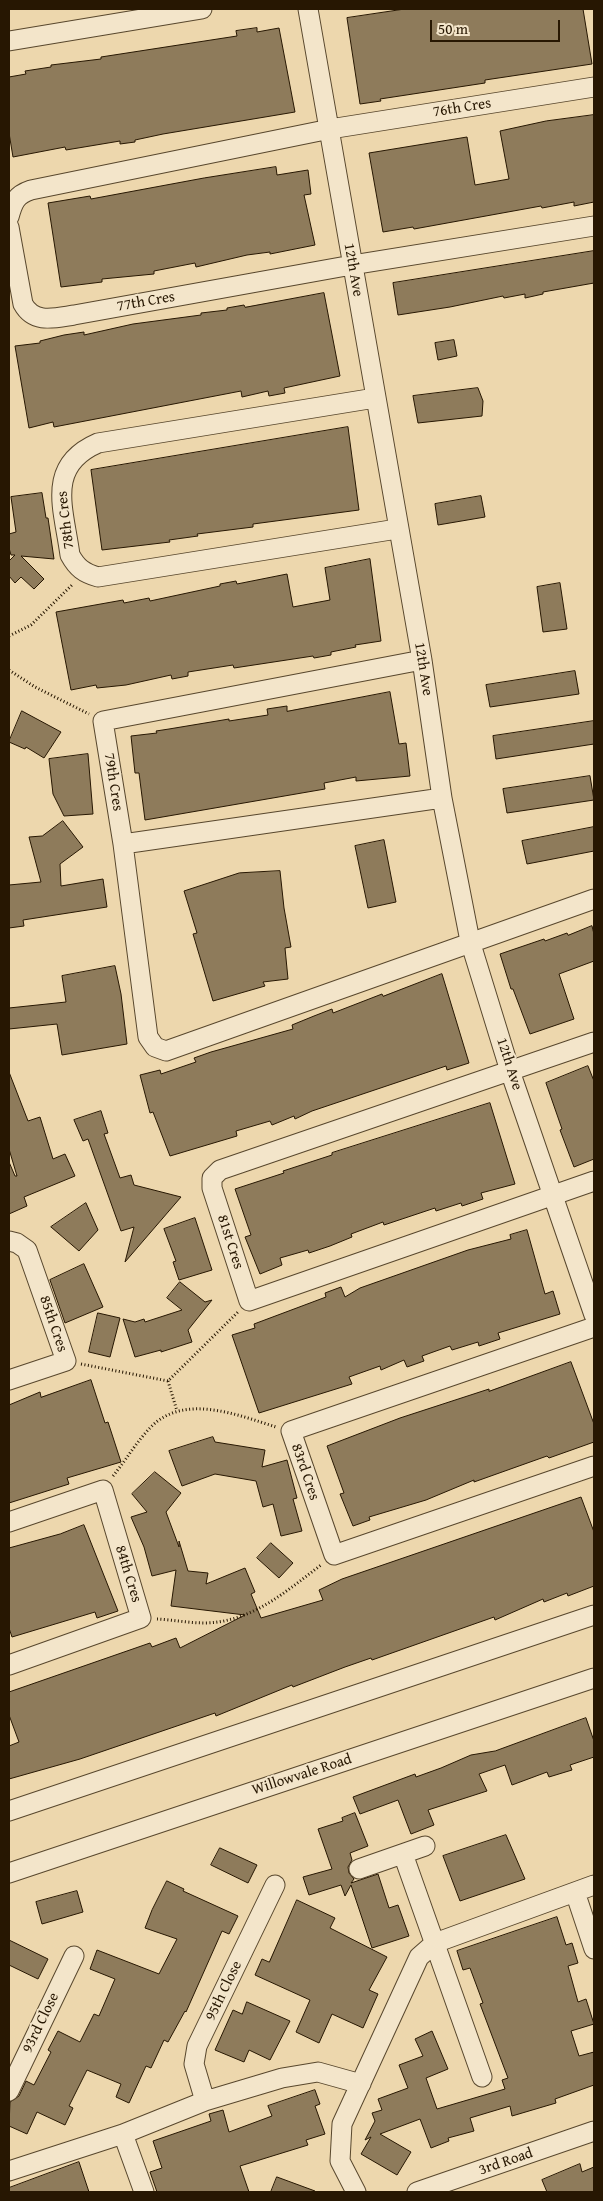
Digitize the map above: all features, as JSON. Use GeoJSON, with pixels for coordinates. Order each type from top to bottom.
{"type":"FeatureCollection","features":[{"type":"Feature","properties":{"kind":"street"},"geometry":{"type":"LineString","coordinates":[[9,41],[202,9]]}},
{"type":"Feature","properties":{"kind":"street","name":"12th Ave"},"geometry":{"type":"LineString","coordinates":[[308,9],[397,529],[422,660],[442,798],[470,941],[510,1071],[594,1314]]}},
{"type":"Feature","properties":{"kind":"street","name":"76th Cres"},"geometry":{"type":"LineString","coordinates":[[330,129],[594,87]]}},
{"type":"Feature","properties":{"kind":"street"},"geometry":{"type":"LineString","coordinates":[[9,217],[12,205],[18,195],[31,190],[330,129]]}},
{"type":"Feature","properties":{"kind":"street"},"geometry":{"type":"LineString","coordinates":[[352,265],[594,226]]}},
{"type":"Feature","properties":{"kind":"street","name":"77th Cres"},"geometry":{"type":"LineString","coordinates":[[9,227],[23,304],[28,313],[38,318],[84,313],[352,265]]}},
{"type":"Feature","properties":{"kind":"street","name":"78th Cres"},"geometry":{"type":"LineString","coordinates":[[84,573],[76,566],[70,555],[62,481],[73,459],[84,449],[98,443],[375,398]]}},
{"type":"Feature","properties":{"kind":"street"},"geometry":{"type":"LineString","coordinates":[[84,573],[98,577],[116,575],[397,529]]}},
{"type":"Feature","properties":{"kind":"street"},"geometry":{"type":"LineString","coordinates":[[103,721],[422,660]]}},
{"type":"Feature","properties":{"kind":"street","name":"79th Cres"},"geometry":{"type":"LineString","coordinates":[[103,721],[123,844],[148,1037],[155,1047],[166,1051],[470,941]]}},
{"type":"Feature","properties":{"kind":"street"},"geometry":{"type":"LineString","coordinates":[[123,844],[442,798]]}},
{"type":"Feature","properties":{"kind":"street"},"geometry":{"type":"LineString","coordinates":[[470,941],[594,899]]}},
{"type":"Feature","properties":{"kind":"street","name":"81st Cres"},"geometry":{"type":"LineString","coordinates":[[249,1301],[212,1188],[212,1178],[220,1170],[594,1042]]}},
{"type":"Feature","properties":{"kind":"street"},"geometry":{"type":"LineString","coordinates":[[249,1301],[594,1181]]}},
{"type":"Feature","properties":{"kind":"street","name":"85th Cres"},"geometry":{"type":"LineString","coordinates":[[9,1241],[18,1243],[27,1250],[66,1361],[9,1380]]}},
{"type":"Feature","properties":{"kind":"street","name":"83rd Cres"},"geometry":{"type":"LineString","coordinates":[[334,1555],[291,1431],[594,1327]]}},
{"type":"Feature","properties":{"kind":"street"},"geometry":{"type":"LineString","coordinates":[[334,1555],[594,1466]]}},
{"type":"Feature","properties":{"kind":"street"},"geometry":{"type":"LineString","coordinates":[[9,1522],[102,1490]]}},
{"type":"Feature","properties":{"kind":"street","name":"84th Cres"},"geometry":{"type":"LineString","coordinates":[[9,1665],[142,1618],[102,1490]]}},
{"type":"Feature","properties":{"kind":"street"},"geometry":{"type":"LineString","coordinates":[[9,1811],[594,1615]]}},
{"type":"Feature","properties":{"kind":"street","name":"Willowvale Road"},"geometry":{"type":"LineString","coordinates":[[9,1873],[594,1678]]}},
{"type":"Feature","properties":{"kind":"street"},"geometry":{"type":"LineString","coordinates":[[359,1869],[425,1846]]}},
{"type":"Feature","properties":{"kind":"street"},"geometry":{"type":"LineString","coordinates":[[403,1854],[482,2077]]}},
{"type":"Feature","properties":{"kind":"street","name":"95th Close"},"geometry":{"type":"LineString","coordinates":[[205,2101],[194,2064],[197,2046],[275,1885]]}},
{"type":"Feature","properties":{"kind":"street"},"geometry":{"type":"LineString","coordinates":[[356,2192],[340,2161],[342,2124],[419,1957],[435,1943],[594,1885]]}},
{"type":"Feature","properties":{"kind":"street"},"geometry":{"type":"LineString","coordinates":[[575,1892],[594,1949]]}},
{"type":"Feature","properties":{"kind":"street","name":"93rd Close"},"geometry":{"type":"LineString","coordinates":[[9,2091],[74,1956]]}},
{"type":"Feature","properties":{"kind":"street"},"geometry":{"type":"LineString","coordinates":[[9,2169],[123,2134],[205,2101],[306,2073],[318,2072],[361,2084]]}},
{"type":"Feature","properties":{"kind":"street","name":"3rd Road"},"geometry":{"type":"LineString","coordinates":[[417,2192],[594,2131]]}},
{"type":"Feature","properties":{"kind":"street"},"geometry":{"type":"LineString","coordinates":[[123,2134],[144,2192]]}},
{"type":"Feature","properties":{"kind":"path"},"geometry":{"type":"LineString","coordinates":[[9,636],[31,625],[84,573]]}},
{"type":"Feature","properties":{"kind":"path"},"geometry":{"type":"LineString","coordinates":[[9,670],[34,688],[103,721]]}},
{"type":"Feature","properties":{"kind":"path"},"geometry":{"type":"LineString","coordinates":[[168,1381],[249,1301]]}},
{"type":"Feature","properties":{"kind":"path"},"geometry":{"type":"LineString","coordinates":[[66,1361],[168,1381]]}},
{"type":"Feature","properties":{"kind":"path"},"geometry":{"type":"LineString","coordinates":[[168,1381],[177,1411]]}},
{"type":"Feature","properties":{"kind":"path"},"geometry":{"type":"LineString","coordinates":[[102,1490],[152,1426],[177,1411],[219,1410],[291,1431]]}},
{"type":"Feature","properties":{"kind":"path"},"geometry":{"type":"LineString","coordinates":[[142,1618],[216,1622],[246,1615],[276,1599],[334,1555]]}},
{"type":"Feature","properties":{"kind":"building"},"geometry":{"type":"Polygon","coordinates":[[[405,9],[583,9],[592,64],[485,80],[485,83],[380,99],[381,101],[360,104],[347,18],[405,9]]]}},
{"type":"Feature","properties":{"kind":"building"},"geometry":{"type":"Polygon","coordinates":[[[257,28],[257,32],[279,28],[295,112],[163,134],[135,140],[135,142],[120,144],[120,141],[66,150],[65,147],[13,157],[9,133],[9,77],[26,74],[25,71],[51,67],[51,65],[101,59],[101,57],[237,36],[236,31],[257,28]]]}},
{"type":"Feature","properties":{"kind":"building"},"geometry":{"type":"Polygon","coordinates":[[[594,115],[594,202],[574,206],[574,202],[542,208],[541,206],[414,229],[413,227],[383,232],[369,153],[467,137],[475,185],[509,179],[500,131],[546,121],[594,115]]]}},
{"type":"Feature","properties":{"kind":"building"},"geometry":{"type":"Polygon","coordinates":[[[276,167],[277,175],[308,170],[311,194],[304,195],[315,245],[270,254],[270,252],[247,255],[196,267],[195,263],[154,271],[154,274],[102,279],[102,282],[61,287],[48,203],[90,196],[91,199],[276,167]]]}},
{"type":"Feature","properties":{"kind":"building"},"geometry":{"type":"Polygon","coordinates":[[[594,251],[594,283],[543,292],[543,294],[525,298],[525,294],[504,298],[503,296],[398,315],[393,283],[594,251]]]}},
{"type":"Feature","properties":{"kind":"building"},"geometry":{"type":"Polygon","coordinates":[[[324,293],[340,376],[284,388],[285,393],[269,396],[268,391],[242,397],[241,391],[54,427],[53,422],[29,428],[15,346],[40,343],[40,341],[64,335],[84,332],[84,335],[133,324],[201,315],[201,313],[227,310],[227,308],[244,305],[245,307],[324,293]]]}},
{"type":"Feature","properties":{"kind":"building"},"geometry":{"type":"Polygon","coordinates":[[[454,340],[457,356],[438,360],[435,343],[454,340]]]}},
{"type":"Feature","properties":{"kind":"building"},"geometry":{"type":"Polygon","coordinates":[[[478,388],[483,401],[482,416],[418,423],[413,396],[478,388]]]}},
{"type":"Feature","properties":{"kind":"building"},"geometry":{"type":"Polygon","coordinates":[[[348,427],[359,510],[253,524],[253,527],[197,534],[198,536],[169,540],[170,542],[102,550],[91,470],[348,427]]]}},
{"type":"Feature","properties":{"kind":"building"},"geometry":{"type":"Polygon","coordinates":[[[42,493],[54,559],[21,556],[44,579],[34,589],[21,577],[15,583],[9,576],[9,561],[15,555],[11,555],[9,548],[9,534],[16,532],[11,497],[42,493]]]}},
{"type":"Feature","properties":{"kind":"building"},"geometry":{"type":"Polygon","coordinates":[[[481,496],[485,517],[438,525],[435,504],[481,496]]]}},
{"type":"Feature","properties":{"kind":"building"},"geometry":{"type":"Polygon","coordinates":[[[370,559],[381,641],[355,645],[356,647],[331,652],[331,655],[314,658],[313,656],[234,668],[233,665],[188,672],[188,676],[172,679],[171,675],[126,685],[97,688],[96,685],[71,690],[56,612],[123,600],[124,603],[149,598],[150,601],[220,586],[220,584],[236,581],[237,584],[287,574],[293,607],[330,600],[325,568],[370,559]]]}},
{"type":"Feature","properties":{"kind":"building"},"geometry":{"type":"Polygon","coordinates":[[[560,583],[567,629],[543,632],[537,587],[560,583]]]}},
{"type":"Feature","properties":{"kind":"building"},"geometry":{"type":"Polygon","coordinates":[[[575,671],[579,694],[490,707],[486,685],[575,671]]]}},
{"type":"Feature","properties":{"kind":"building"},"geometry":{"type":"Polygon","coordinates":[[[390,692],[399,744],[406,743],[410,776],[356,781],[356,777],[324,783],[325,789],[145,820],[139,773],[135,773],[131,736],[229,719],[229,721],[268,715],[267,709],[287,706],[287,711],[390,692]]]}},
{"type":"Feature","properties":{"kind":"building"},"geometry":{"type":"Polygon","coordinates":[[[22,711],[61,732],[44,758],[26,747],[25,749],[9,742],[22,711]]]}},
{"type":"Feature","properties":{"kind":"building"},"geometry":{"type":"Polygon","coordinates":[[[594,721],[594,744],[496,759],[493,736],[594,721]]]}},
{"type":"Feature","properties":{"kind":"building"},"geometry":{"type":"Polygon","coordinates":[[[88,754],[93,814],[64,816],[53,794],[49,759],[88,754]]]}},
{"type":"Feature","properties":{"kind":"building"},"geometry":{"type":"Polygon","coordinates":[[[590,776],[594,800],[507,813],[503,789],[590,776]]]}},
{"type":"Feature","properties":{"kind":"building"},"geometry":{"type":"Polygon","coordinates":[[[63,821],[83,847],[60,864],[61,886],[103,879],[107,907],[23,920],[24,926],[9,928],[9,885],[41,882],[29,837],[42,836],[63,821]]]}},
{"type":"Feature","properties":{"kind":"building"},"geometry":{"type":"Polygon","coordinates":[[[594,827],[594,851],[527,864],[522,841],[594,827]]]}},
{"type":"Feature","properties":{"kind":"building"},"geometry":{"type":"Polygon","coordinates":[[[384,840],[396,902],[368,908],[355,846],[384,840]]]}},
{"type":"Feature","properties":{"kind":"building"},"geometry":{"type":"Polygon","coordinates":[[[280,871],[291,947],[285,948],[288,979],[263,982],[265,986],[213,1001],[193,934],[197,933],[184,891],[239,873],[280,871]]]}},
{"type":"Feature","properties":{"kind":"building"},"geometry":{"type":"Polygon","coordinates":[[[592,926],[594,934],[594,961],[559,974],[574,1019],[530,1034],[513,989],[511,989],[500,954],[544,939],[545,941],[567,933],[568,935],[592,926]]]}},
{"type":"Feature","properties":{"kind":"building"},"geometry":{"type":"Polygon","coordinates":[[[115,966],[121,994],[127,1044],[62,1055],[57,1024],[9,1029],[9,1008],[66,1002],[62,976],[115,966]]]}},
{"type":"Feature","properties":{"kind":"building"},"geometry":{"type":"Polygon","coordinates":[[[442,974],[469,1063],[447,1070],[446,1066],[312,1111],[295,1119],[294,1116],[272,1125],[270,1121],[236,1131],[237,1136],[170,1156],[153,1112],[150,1113],[140,1075],[160,1070],[161,1074],[196,1062],[194,1058],[293,1029],[292,1025],[332,1009],[333,1013],[442,974]]]}},
{"type":"Feature","properties":{"kind":"building"},"geometry":{"type":"Polygon","coordinates":[[[588,1066],[594,1081],[594,1159],[574,1167],[560,1130],[562,1129],[546,1083],[588,1066]]]}},
{"type":"Feature","properties":{"kind":"building"},"geometry":{"type":"Polygon","coordinates":[[[9,1072],[28,1121],[40,1117],[53,1159],[65,1154],[75,1176],[24,1197],[27,1206],[9,1214],[9,1162],[15,1176],[17,1176],[9,1149],[9,1072]]]}},
{"type":"Feature","properties":{"kind":"building"},"geometry":{"type":"Polygon","coordinates":[[[490,1103],[515,1184],[481,1193],[483,1199],[462,1206],[461,1203],[436,1211],[435,1208],[384,1225],[383,1222],[351,1234],[352,1237],[330,1246],[309,1253],[308,1250],[280,1258],[282,1265],[260,1274],[245,1237],[251,1235],[235,1189],[284,1173],[283,1171],[332,1155],[332,1153],[490,1103]]]}},
{"type":"Feature","properties":{"kind":"building"},"geometry":{"type":"Polygon","coordinates":[[[101,1111],[108,1133],[104,1134],[120,1178],[131,1175],[134,1185],[181,1197],[125,1262],[134,1227],[121,1231],[88,1139],[83,1141],[74,1120],[101,1111]]]}},
{"type":"Feature","properties":{"kind":"building"},"geometry":{"type":"Polygon","coordinates":[[[86,1203],[98,1230],[79,1251],[51,1227],[86,1203]]]}},
{"type":"Feature","properties":{"kind":"building"},"geometry":{"type":"Polygon","coordinates":[[[195,1218],[212,1270],[179,1280],[173,1262],[176,1261],[164,1229],[195,1218]]]}},
{"type":"Feature","properties":{"kind":"building"},"geometry":{"type":"Polygon","coordinates":[[[527,1230],[545,1294],[553,1291],[560,1314],[498,1333],[500,1339],[479,1346],[478,1342],[452,1350],[450,1346],[422,1356],[424,1361],[407,1367],[404,1360],[381,1370],[380,1366],[349,1377],[352,1384],[259,1413],[232,1335],[255,1328],[254,1324],[326,1297],[325,1293],[341,1287],[345,1297],[360,1288],[468,1250],[511,1239],[510,1235],[527,1230]]]}},
{"type":"Feature","properties":{"kind":"building"},"geometry":{"type":"Polygon","coordinates":[[[84,1264],[103,1307],[65,1323],[50,1280],[84,1264]]]}},
{"type":"Feature","properties":{"kind":"building"},"geometry":{"type":"Polygon","coordinates":[[[180,1282],[205,1302],[212,1300],[188,1330],[192,1342],[161,1352],[161,1350],[135,1357],[123,1319],[135,1322],[144,1319],[145,1322],[182,1310],[167,1298],[180,1282]]]}},
{"type":"Feature","properties":{"kind":"building"},"geometry":{"type":"Polygon","coordinates":[[[98,1313],[120,1318],[110,1357],[89,1352],[98,1313]]]}},
{"type":"Feature","properties":{"kind":"building"},"geometry":{"type":"Polygon","coordinates":[[[571,1362],[594,1424],[594,1442],[549,1458],[547,1456],[474,1482],[474,1480],[426,1500],[369,1517],[370,1520],[353,1526],[340,1494],[344,1493],[327,1446],[400,1418],[489,1389],[489,1391],[571,1362]]]}},
{"type":"Feature","properties":{"kind":"building"},"geometry":{"type":"Polygon","coordinates":[[[91,1380],[105,1423],[108,1422],[121,1462],[67,1478],[69,1484],[9,1503],[9,1405],[40,1392],[41,1397],[91,1380]]]}},
{"type":"Feature","properties":{"kind":"building"},"geometry":{"type":"Polygon","coordinates":[[[213,1437],[215,1442],[265,1450],[262,1467],[287,1460],[297,1498],[293,1499],[302,1531],[281,1536],[273,1504],[263,1507],[256,1481],[215,1474],[182,1486],[169,1451],[213,1437]]]}},
{"type":"Feature","properties":{"kind":"building"},"geometry":{"type":"Polygon","coordinates":[[[155,1472],[181,1493],[166,1512],[179,1547],[179,1541],[188,1571],[208,1573],[206,1584],[245,1568],[255,1592],[251,1594],[261,1618],[323,1600],[319,1590],[342,1579],[581,1497],[594,1532],[594,1586],[568,1596],[567,1593],[544,1602],[543,1599],[495,1620],[494,1617],[372,1660],[371,1658],[345,1667],[293,1687],[292,1685],[216,1716],[215,1713],[80,1759],[9,1779],[9,1746],[19,1742],[9,1715],[9,1692],[150,1643],[152,1647],[176,1638],[180,1648],[245,1615],[171,1606],[176,1570],[152,1576],[144,1547],[131,1517],[147,1512],[132,1494],[155,1472]]]}},
{"type":"Feature","properties":{"kind":"building"},"geometry":{"type":"Polygon","coordinates":[[[84,1525],[118,1611],[97,1618],[95,1612],[12,1637],[9,1628],[9,1548],[60,1534],[84,1525]]]}},
{"type":"Feature","properties":{"kind":"building"},"geometry":{"type":"Polygon","coordinates":[[[271,1543],[293,1563],[279,1578],[257,1558],[271,1543]]]}},
{"type":"Feature","properties":{"kind":"building"},"geometry":{"type":"Polygon","coordinates":[[[586,1718],[594,1741],[594,1757],[570,1765],[572,1770],[549,1777],[547,1772],[512,1785],[505,1765],[479,1774],[487,1791],[428,1810],[434,1825],[411,1834],[398,1800],[360,1814],[353,1797],[415,1774],[416,1777],[471,1755],[495,1751],[586,1718]]]}},
{"type":"Feature","properties":{"kind":"building"},"geometry":{"type":"Polygon","coordinates":[[[355,1813],[368,1846],[350,1853],[352,1860],[348,1867],[349,1873],[354,1879],[351,1883],[378,1874],[389,1908],[398,1905],[409,1936],[372,1948],[351,1885],[345,1896],[341,1885],[309,1895],[303,1877],[332,1869],[318,1829],[343,1821],[342,1818],[355,1813]]]}},
{"type":"Feature","properties":{"kind":"building"},"geometry":{"type":"Polygon","coordinates":[[[506,1835],[525,1879],[460,1901],[443,1856],[506,1835]]]}},
{"type":"Feature","properties":{"kind":"building"},"geometry":{"type":"Polygon","coordinates":[[[220,1848],[257,1865],[248,1883],[211,1865],[220,1848]]]}},
{"type":"Feature","properties":{"kind":"building"},"geometry":{"type":"Polygon","coordinates":[[[167,1881],[184,1889],[183,1891],[238,1916],[229,1934],[222,1931],[186,2012],[168,2042],[164,2040],[151,2068],[146,2066],[129,2103],[116,2097],[121,2084],[87,2070],[69,2106],[73,2108],[65,2125],[37,2112],[27,2134],[9,2126],[10,2102],[19,2096],[26,2081],[34,2085],[51,2052],[48,2050],[58,2031],[80,2042],[94,2014],[99,2016],[115,1979],[90,1969],[97,1950],[159,1974],[177,1939],[145,1928],[167,1881]]]}},
{"type":"Feature","properties":{"kind":"building"},"geometry":{"type":"Polygon","coordinates":[[[77,1891],[83,1912],[42,1924],[36,1902],[77,1891]]]}},
{"type":"Feature","properties":{"kind":"building"},"geometry":{"type":"Polygon","coordinates":[[[297,1900],[335,1918],[330,1928],[387,1957],[369,1990],[378,1994],[363,2028],[332,2014],[319,2043],[296,2032],[310,2000],[255,1975],[262,1959],[269,1962],[297,1900]]]}},
{"type":"Feature","properties":{"kind":"building"},"geometry":{"type":"Polygon","coordinates":[[[557,1917],[566,1945],[572,1943],[578,1963],[568,1966],[578,2002],[586,1999],[594,2024],[571,2031],[579,2056],[594,2052],[594,2085],[555,2099],[556,2103],[512,2116],[510,2106],[470,2118],[474,2131],[448,2138],[449,2141],[431,2148],[420,2119],[380,2134],[411,2152],[397,2175],[361,2154],[371,2137],[365,2140],[375,2121],[372,2113],[382,2110],[378,2099],[408,2088],[399,2065],[423,2056],[415,2039],[432,2031],[448,2069],[426,2078],[437,2109],[505,2089],[502,2080],[508,2078],[480,2004],[483,2003],[470,1968],[463,1970],[457,1951],[557,1917]]]}},
{"type":"Feature","properties":{"kind":"building"},"geometry":{"type":"Polygon","coordinates":[[[9,1940],[48,1959],[38,1979],[9,1965],[9,1940]]]}},
{"type":"Feature","properties":{"kind":"building"},"geometry":{"type":"Polygon","coordinates":[[[247,2002],[290,2021],[270,2060],[249,2050],[244,2062],[215,2050],[233,2010],[242,2014],[247,2002]]]}},
{"type":"Feature","properties":{"kind":"building"},"geometry":{"type":"Polygon","coordinates":[[[315,2090],[320,2104],[315,2106],[325,2134],[306,2140],[308,2145],[240,2166],[249,2192],[157,2192],[150,2172],[162,2168],[153,2141],[211,2121],[209,2114],[223,2110],[229,2132],[272,2116],[268,2106],[315,2090]]]}},
{"type":"Feature","properties":{"kind":"building"},"geometry":{"type":"Polygon","coordinates":[[[79,2162],[89,2192],[9,2192],[9,2188],[79,2162]]]}},
{"type":"Feature","properties":{"kind":"building"},"geometry":{"type":"Polygon","coordinates":[[[580,2164],[582,2172],[594,2167],[594,2192],[547,2192],[542,2180],[580,2164]]]}},
{"type":"Feature","properties":{"kind":"building"},"geometry":{"type":"Polygon","coordinates":[[[277,2177],[315,2191],[315,2192],[271,2192],[277,2177]]]}}]}
